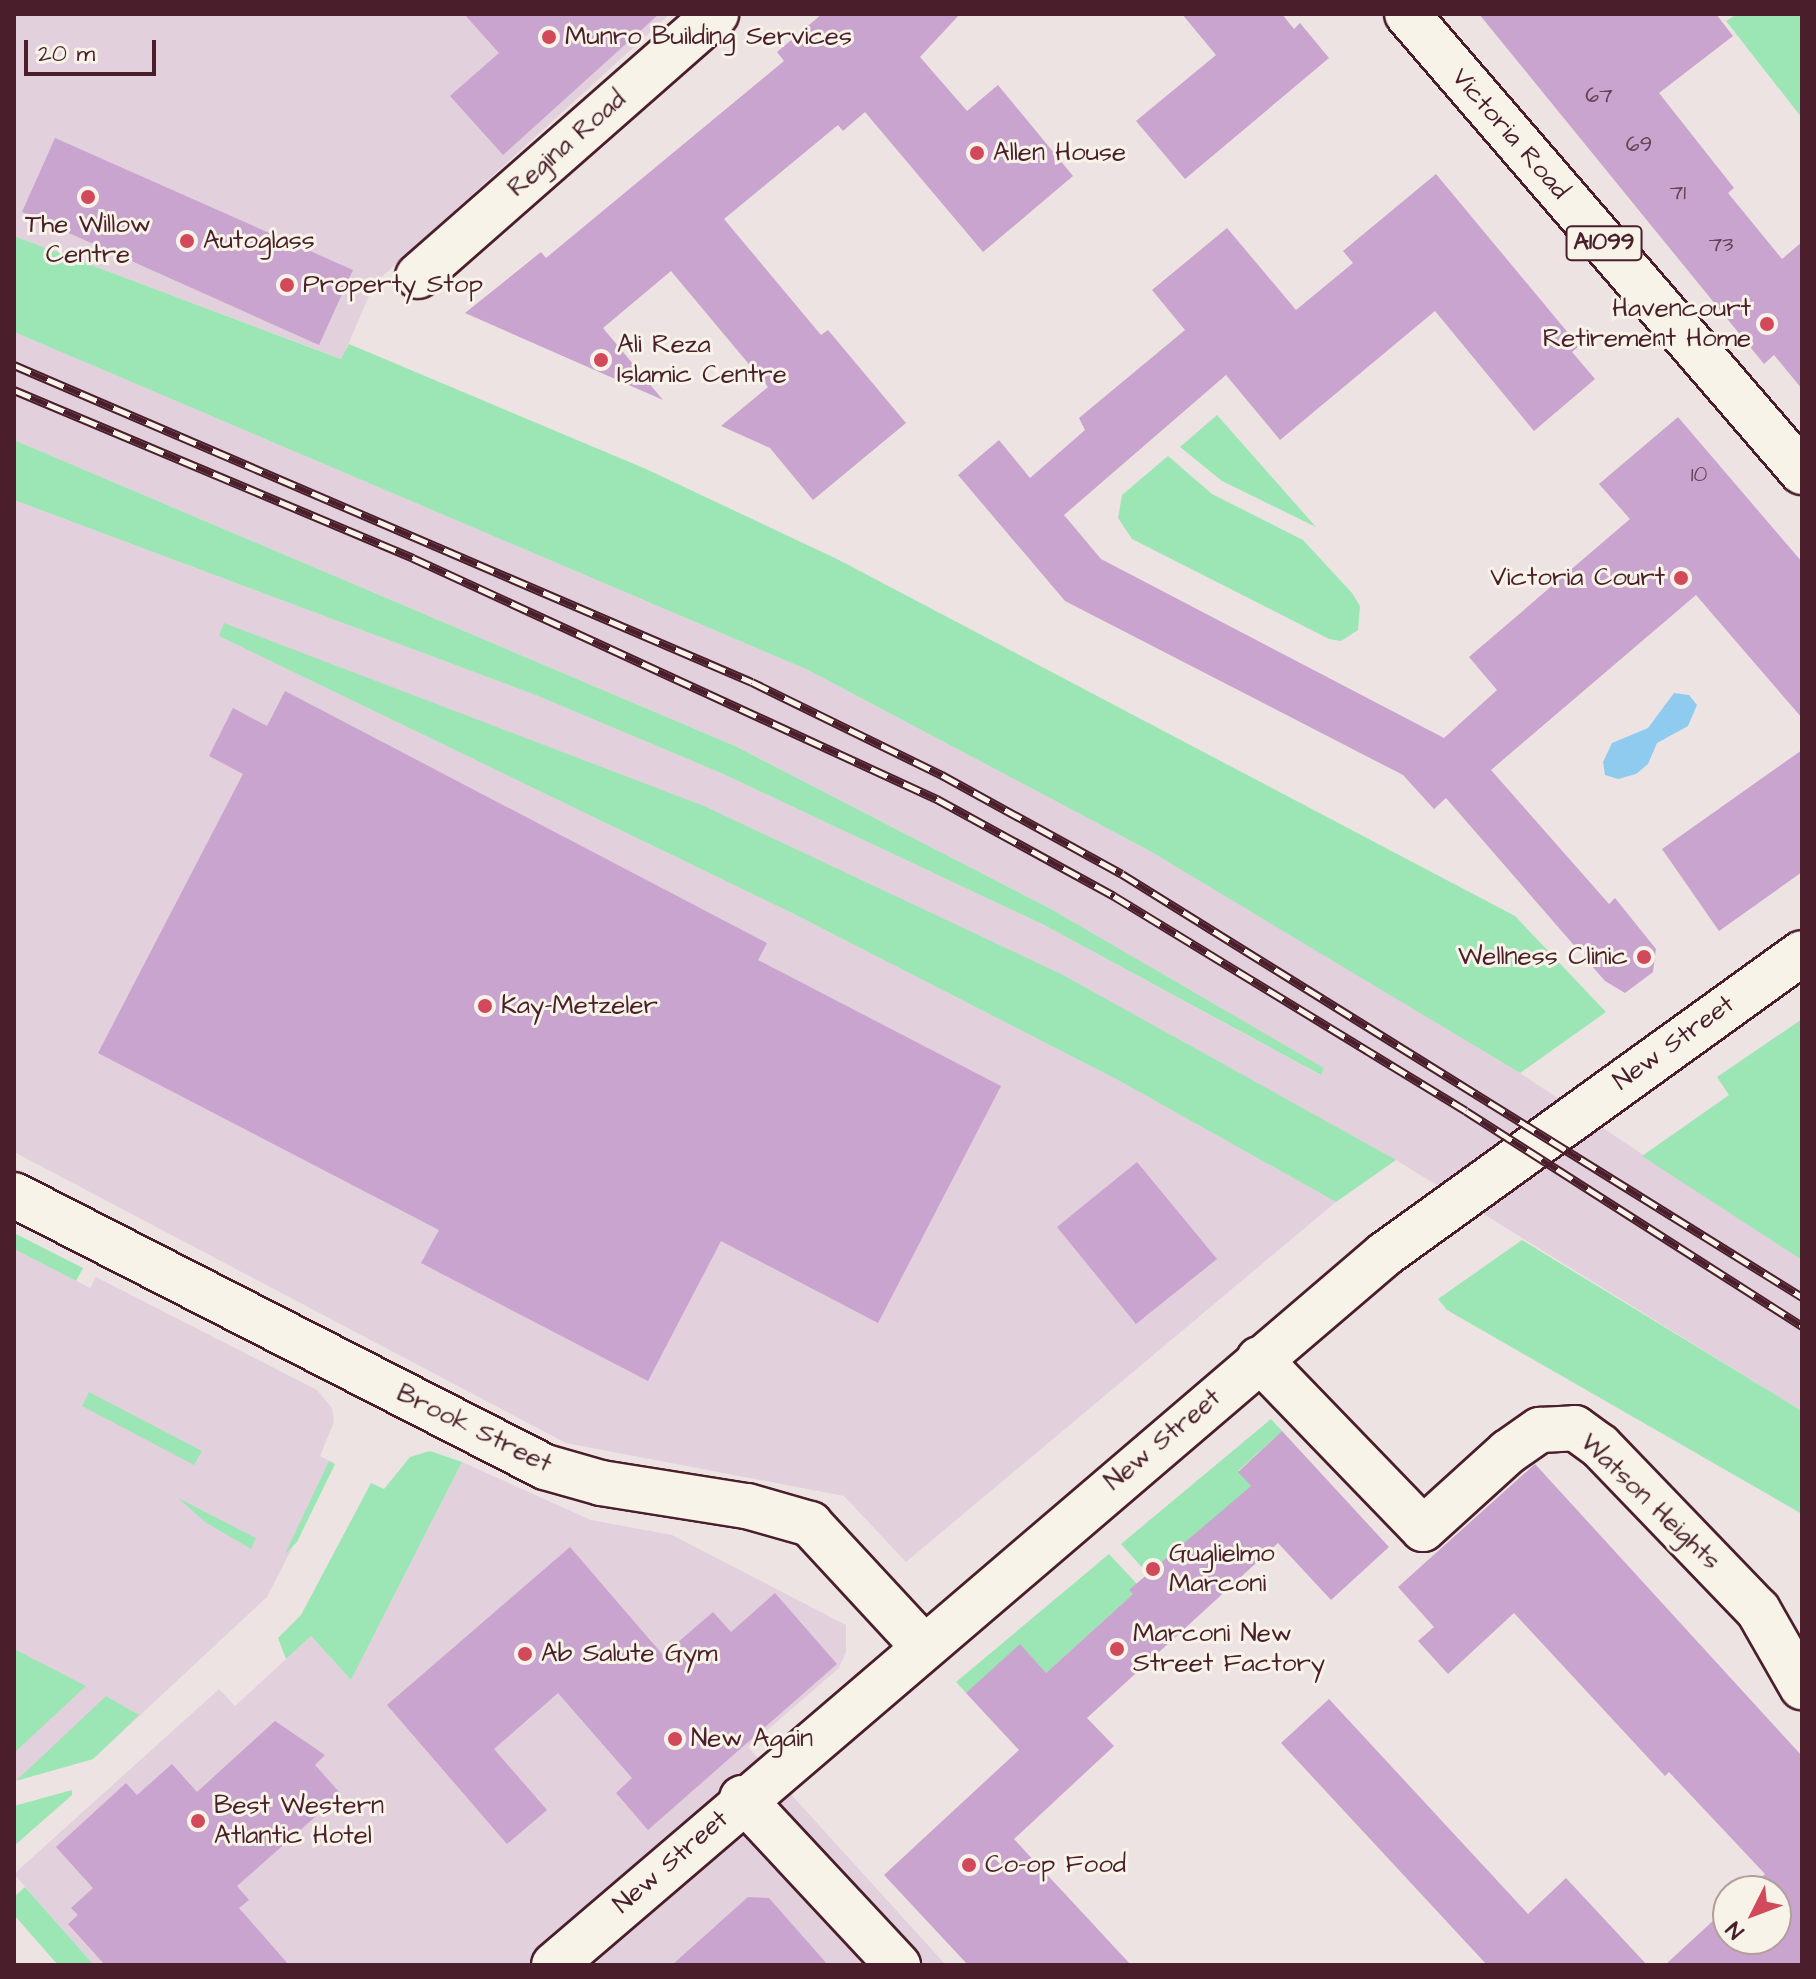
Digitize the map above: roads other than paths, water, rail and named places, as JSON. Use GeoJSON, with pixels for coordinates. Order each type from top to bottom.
{"type":"FeatureCollection","features":[{"type":"Feature","properties":{"kind":"street","name":"Regina Road"},"geometry":{"type":"LineString","coordinates":[[418,276],[716,14]]}},
{"type":"Feature","properties":{"kind":"street","name":"Victoria Road"},"geometry":{"type":"LineString","coordinates":[[1407,14],[1802,472]]}},
{"type":"Feature","properties":{"kind":"street","name":"New Street"},"geometry":{"type":"LineString","coordinates":[[554,1965],[742,1798],[1259,1359],[1430,1218],[1802,953]]}},
{"type":"Feature","properties":{"kind":"street","name":"Brook Street"},"geometry":{"type":"LineString","coordinates":[[14,1195],[545,1467],[601,1483],[747,1506],[810,1524],[922,1645]]}},
{"type":"Feature","properties":{"kind":"street","name":"Watson Heights"},"geometry":{"type":"LineString","coordinates":[[1259,1359],[1423,1529],[1508,1452],[1540,1430],[1575,1428],[1600,1446],[1758,1610],[1802,1687]]}},
{"type":"Feature","properties":{"kind":"street"},"geometry":{"type":"LineString","coordinates":[[742,1798],[898,1965]]}},
{"type":"Feature","properties":{"kind":"water"},"geometry":{"type":"Polygon","coordinates":[[[1674,693],[1689,695],[1697,705],[1688,726],[1657,743],[1648,764],[1636,774],[1618,779],[1605,775],[1603,762],[1612,743],[1648,728],[1674,693]]]}},
{"type":"Feature","properties":{"kind":"railway"},"geometry":{"type":"LineString","coordinates":[[14,365],[752,682],[942,775],[1122,874],[1802,1297]]}},
{"type":"Feature","properties":{"kind":"railway"},"geometry":{"type":"LineString","coordinates":[[14,390],[413,558],[937,799],[1114,896],[1466,1111],[1802,1326]]}},
{"type":"Feature","properties":{"kind":"place","name":"Munro Building Services"},"geometry":{"type":"Point","coordinates":[549,37]}},
{"type":"Feature","properties":{"kind":"place","name":"Allen House"},"geometry":{"type":"Point","coordinates":[977,153]}},
{"type":"Feature","properties":{"kind":"place","name":"The Willow Centre"},"geometry":{"type":"Point","coordinates":[88,197]}},
{"type":"Feature","properties":{"kind":"place","name":"Autoglass"},"geometry":{"type":"Point","coordinates":[187,241]}},
{"type":"Feature","properties":{"kind":"place","name":"Property Stop"},"geometry":{"type":"Point","coordinates":[287,285]}},
{"type":"Feature","properties":{"kind":"place","name":"Havencourt Retirement Home"},"geometry":{"type":"Point","coordinates":[1767,324]}},
{"type":"Feature","properties":{"kind":"place","name":"Ali Reza Islamic Centre"},"geometry":{"type":"Point","coordinates":[601,360]}},
{"type":"Feature","properties":{"kind":"place","name":"Victoria Court"},"geometry":{"type":"Point","coordinates":[1681,578]}},
{"type":"Feature","properties":{"kind":"place","name":"Wellness Clinic"},"geometry":{"type":"Point","coordinates":[1644,957]}},
{"type":"Feature","properties":{"kind":"place","name":"Kay-Metzeler"},"geometry":{"type":"Point","coordinates":[485,1006]}},
{"type":"Feature","properties":{"kind":"place","name":"Guglielmo Marconi"},"geometry":{"type":"Point","coordinates":[1153,1569]}},
{"type":"Feature","properties":{"kind":"place","name":"Marconi New Street Factory"},"geometry":{"type":"Point","coordinates":[1117,1649]}},
{"type":"Feature","properties":{"kind":"place","name":"Ab Salute Gym"},"geometry":{"type":"Point","coordinates":[525,1654]}},
{"type":"Feature","properties":{"kind":"place","name":"New Again"},"geometry":{"type":"Point","coordinates":[675,1739]}},
{"type":"Feature","properties":{"kind":"place","name":"Best Western Atlantic Hotel"},"geometry":{"type":"Point","coordinates":[198,1821]}},
{"type":"Feature","properties":{"kind":"place","name":"Co-op Food"},"geometry":{"type":"Point","coordinates":[969,1865]}}]}
